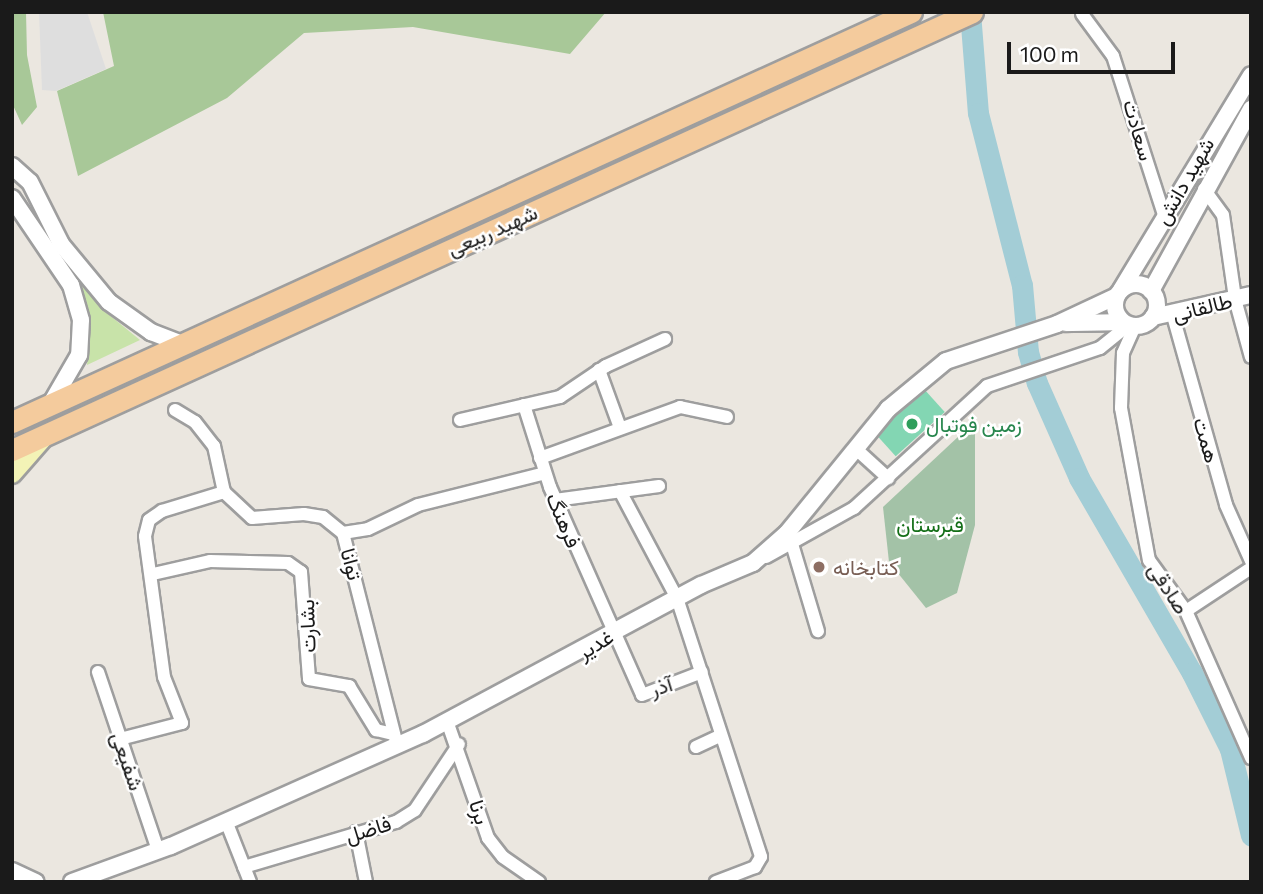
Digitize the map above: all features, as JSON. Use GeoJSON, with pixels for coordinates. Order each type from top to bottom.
{"type":"FeatureCollection","features":[{"type":"Feature","properties":{"kind":"main road","name":"شهید ربیعی"},"geometry":{"type":"LineString","coordinates":[[12,422],[911,12]]}},
{"type":"Feature","properties":{"kind":"main road","name":"شهید ربیعی"},"geometry":{"type":"LineString","coordinates":[[12,450],[972,12]]}},
{"type":"Feature","properties":{"kind":"main road"},"geometry":{"type":"LineString","coordinates":[[484,209],[492,230]]}},
{"type":"Feature","properties":{"kind":"main road"},"geometry":{"type":"LineString","coordinates":[[456,221],[464,242]]}},
{"type":"Feature","properties":{"kind":"main road"},"geometry":{"type":"LineString","coordinates":[[12,474],[47,434]]}},
{"type":"Feature","properties":{"kind":"street","name":"سعادت"},"geometry":{"type":"LineString","coordinates":[[1082,14],[1113,56],[1126,87],[1164,215]]}},
{"type":"Feature","properties":{"kind":"street","name":"شهید دانش"},"geometry":{"type":"LineString","coordinates":[[1119,293],[1251,75]]}},
{"type":"Feature","properties":{"kind":"street","name":"شهید دانش"},"geometry":{"type":"LineString","coordinates":[[1154,304],[1204,189],[1251,109]]}},
{"type":"Feature","properties":{"kind":"street"},"geometry":{"type":"LineString","coordinates":[[12,166],[30,182],[61,244],[109,302],[151,332],[183,344]]}},
{"type":"Feature","properties":{"kind":"street"},"geometry":{"type":"LineString","coordinates":[[1204,189],[1223,215],[1251,357]]}},
{"type":"Feature","properties":{"kind":"street"},"geometry":{"type":"LineString","coordinates":[[12,198],[71,285],[81,320],[79,355],[50,405]]}},
{"type":"Feature","properties":{"kind":"street"},"geometry":{"type":"LineString","coordinates":[[753,563],[854,508],[987,386],[1100,348],[1154,304],[1133,284],[1056,324]]}},
{"type":"Feature","properties":{"kind":"street","name":"طالقانی"},"geometry":{"type":"LineString","coordinates":[[1154,304],[1173,316],[1240,295],[1251,287]]}},
{"type":"Feature","properties":{"kind":"street"},"geometry":{"type":"LineString","coordinates":[[1119,293],[1115,310],[1129,324]]}},
{"type":"Feature","properties":{"kind":"street","name":"طالقانی"},"geometry":{"type":"LineString","coordinates":[[1154,304],[1169,309],[1240,295]]}},
{"type":"Feature","properties":{"kind":"street","name":"همت"},"geometry":{"type":"LineString","coordinates":[[1173,316],[1226,505],[1251,561]]}},
{"type":"Feature","properties":{"kind":"street"},"geometry":{"type":"LineString","coordinates":[[1056,324],[1129,324]]}},
{"type":"Feature","properties":{"kind":"street","name":"غدیر"},"geometry":{"type":"LineString","coordinates":[[72,882],[226,821],[396,739],[447,722],[677,598],[753,563],[787,533],[855,448],[909,388],[946,361],[1056,324]]}},
{"type":"Feature","properties":{"kind":"street","name":"صادقی"},"geometry":{"type":"LineString","coordinates":[[1129,324],[1123,353],[1121,408],[1149,560],[1186,611],[1251,758]]}},
{"type":"Feature","properties":{"kind":"street"},"geometry":{"type":"LineString","coordinates":[[460,420],[560,397],[599,370],[665,339]]}},
{"type":"Feature","properties":{"kind":"street"},"geometry":{"type":"LineString","coordinates":[[599,370],[619,425]]}},
{"type":"Feature","properties":{"kind":"street","name":"فرهنگ"},"geometry":{"type":"LineString","coordinates":[[524,405],[555,500],[614,632]]}},
{"type":"Feature","properties":{"kind":"street"},"geometry":{"type":"LineString","coordinates":[[540,458],[619,425],[680,407],[727,417]]}},
{"type":"Feature","properties":{"kind":"street"},"geometry":{"type":"LineString","coordinates":[[120,738],[182,723],[164,677],[153,574],[145,536],[149,520],[162,510],[223,492],[214,446],[195,422],[175,410]]}},
{"type":"Feature","properties":{"kind":"street"},"geometry":{"type":"LineString","coordinates":[[855,448],[888,478]]}},
{"type":"Feature","properties":{"kind":"street"},"geometry":{"type":"LineString","coordinates":[[344,533],[368,529],[418,505],[545,472]]}},
{"type":"Feature","properties":{"kind":"street"},"geometry":{"type":"LineString","coordinates":[[555,500],[659,486]]}},
{"type":"Feature","properties":{"kind":"street"},"geometry":{"type":"LineString","coordinates":[[620,491],[677,598],[761,857],[755,867],[716,882]]}},
{"type":"Feature","properties":{"kind":"street","name":"توانا"},"geometry":{"type":"LineString","coordinates":[[223,492],[252,518],[304,513],[323,517],[344,533],[396,739]]}},
{"type":"Feature","properties":{"kind":"street"},"geometry":{"type":"LineString","coordinates":[[792,544],[818,631]]}},
{"type":"Feature","properties":{"kind":"street","name":"بشارت"},"geometry":{"type":"LineString","coordinates":[[153,574],[210,561],[288,563],[301,572],[309,679],[349,686],[376,730],[396,739]]}},
{"type":"Feature","properties":{"kind":"street"},"geometry":{"type":"LineString","coordinates":[[1186,611],[1251,568]]}},
{"type":"Feature","properties":{"kind":"street","name":"آذر"},"geometry":{"type":"LineString","coordinates":[[614,632],[642,695],[702,672]]}},
{"type":"Feature","properties":{"kind":"street","name":"شفیعی"},"geometry":{"type":"LineString","coordinates":[[98,672],[158,850]]}},
{"type":"Feature","properties":{"kind":"street","name":"برنا"},"geometry":{"type":"LineString","coordinates":[[447,722],[459,744],[488,838],[503,857],[539,882]]}},
{"type":"Feature","properties":{"kind":"street"},"geometry":{"type":"LineString","coordinates":[[696,747],[720,736]]}},
{"type":"Feature","properties":{"kind":"street","name":"فاضل"},"geometry":{"type":"LineString","coordinates":[[244,867],[396,822],[415,810],[459,744]]}},
{"type":"Feature","properties":{"kind":"street"},"geometry":{"type":"LineString","coordinates":[[226,821],[250,882]]}},
{"type":"Feature","properties":{"kind":"street"},"geometry":{"type":"LineString","coordinates":[[356,832],[366,882]]}},
{"type":"Feature","properties":{"kind":"street"},"geometry":{"type":"LineString","coordinates":[[12,871],[36,882]]}},
{"type":"Feature","properties":{"kind":"green space"},"geometry":{"type":"Polygon","coordinates":[[[12,12],[26,12],[27,55],[37,107],[22,125],[12,103],[12,12]]]}},
{"type":"Feature","properties":{"kind":"green space"},"geometry":{"type":"Polygon","coordinates":[[[103,12],[606,12],[570,54],[413,27],[304,33],[227,98],[78,176],[57,91],[114,66],[103,12]]]}},
{"type":"Feature","properties":{"kind":"green space"},"geometry":{"type":"Polygon","coordinates":[[[82,281],[102,309],[140,340],[87,365],[89,331],[77,285],[82,281]]]}},
{"type":"Feature","properties":{"kind":"green space","name":"زمین فوتبال"},"geometry":{"type":"Polygon","coordinates":[[[924,389],[945,412],[896,456],[875,433],[924,389]]]}},
{"type":"Feature","properties":{"kind":"green space","name":"قبرستان"},"geometry":{"type":"Polygon","coordinates":[[[975,421],[975,525],[957,593],[926,608],[889,562],[883,507],[975,421]]]}},
{"type":"Feature","properties":{"kind":"shaded area"},"geometry":{"type":"Polygon","coordinates":[[[39,12],[87,12],[106,69],[56,91],[42,90],[39,12]]]}},
{"type":"Feature","properties":{"kind":"waterway"},"geometry":{"type":"LineString","coordinates":[[970,12],[978,113],[1022,285],[1028,352],[1037,383],[1079,478],[1192,673],[1230,749],[1251,835]]}},
{"type":"Feature","properties":{"kind":"place","name":"زمین فوتبال"},"geometry":{"type":"Point","coordinates":[912,424]}},
{"type":"Feature","properties":{"kind":"place","name":"کتابخانه"},"geometry":{"type":"Point","coordinates":[819,567]}}]}
